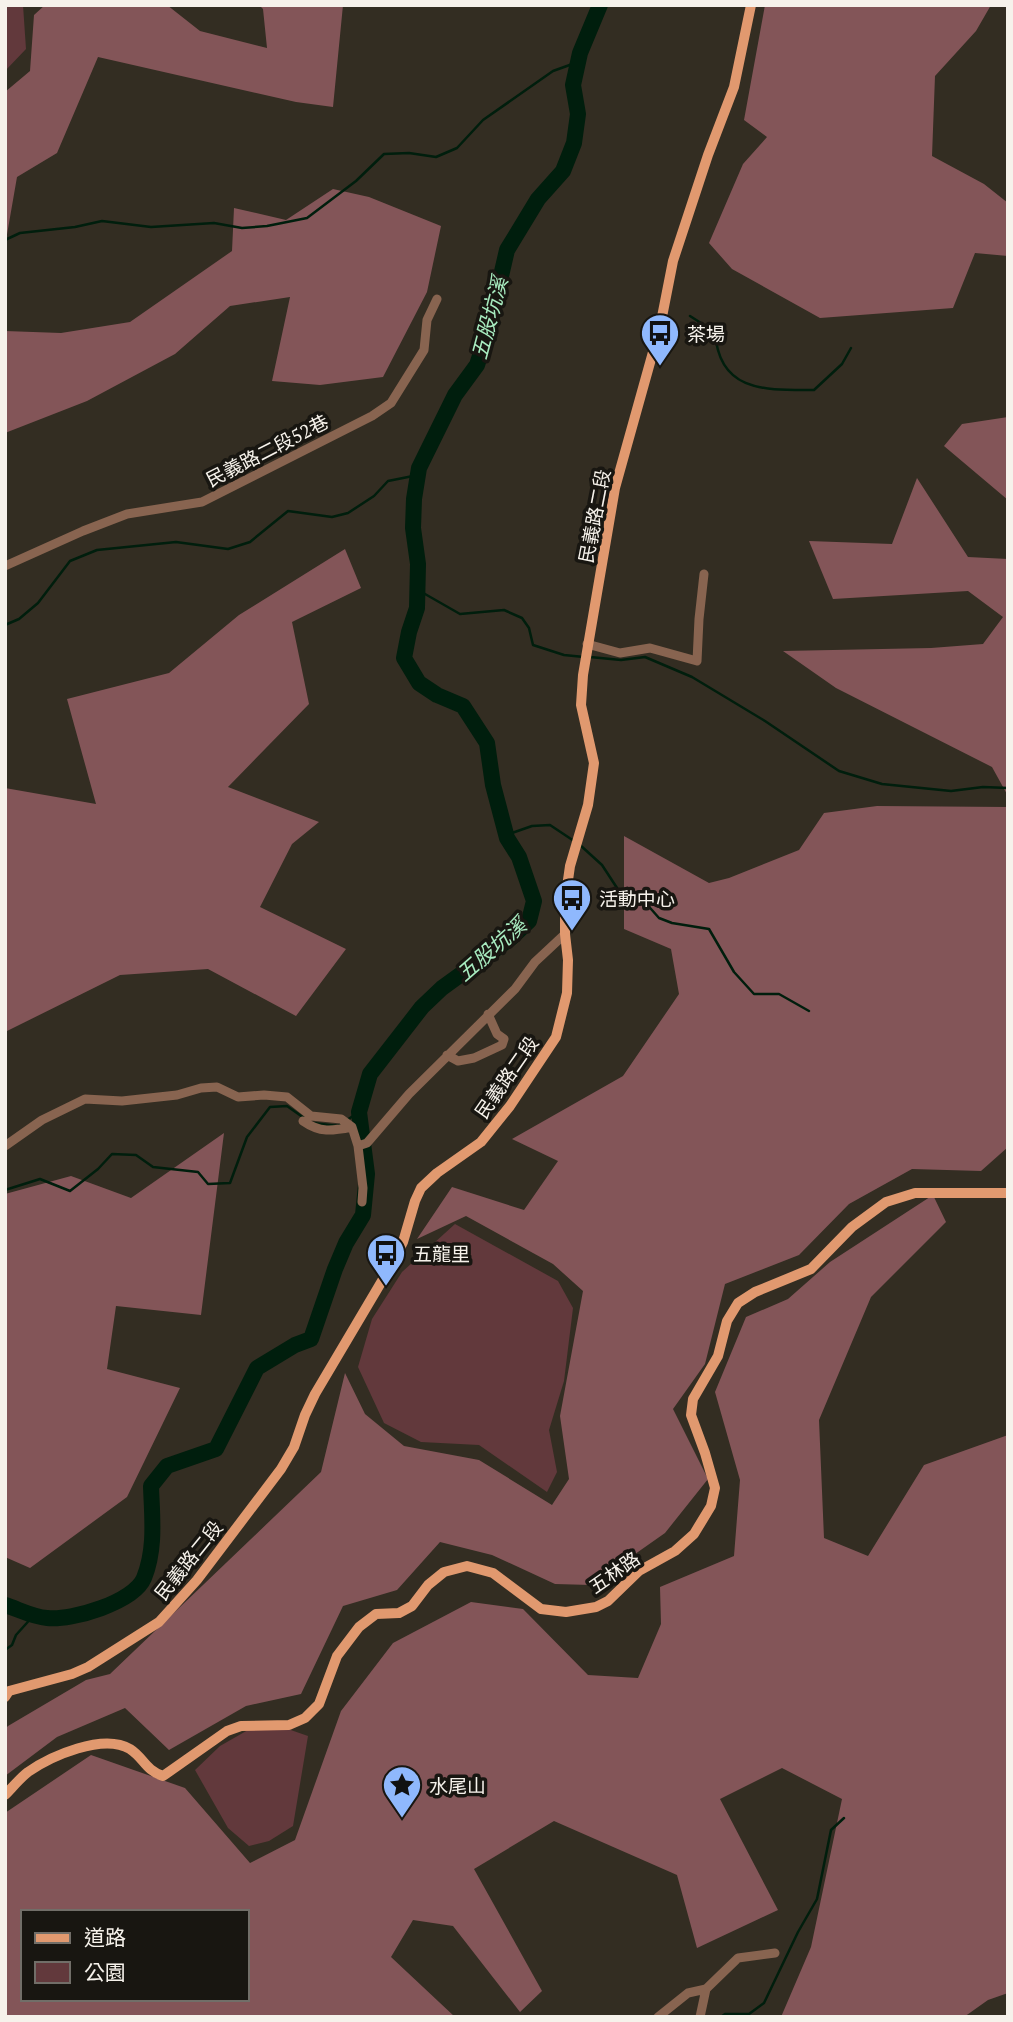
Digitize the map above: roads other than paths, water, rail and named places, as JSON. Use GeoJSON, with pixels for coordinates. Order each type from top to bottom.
{"type":"FeatureCollection","features":[{"type":"Feature","properties":{"kind":"main road","name":"民義路二段"},"geometry":{"type":"LineString","coordinates":[[5,1697],[9,1691],[19,1687],[72,1674],[88,1667],[159,1622],[197,1580],[281,1469],[294,1447],[315,1394],[403,1242],[415,1201],[422,1188],[437,1173],[481,1142],[510,1107],[556,1037],[566,993],[568,960],[565,901],[570,866],[588,805],[594,763],[581,705],[586,652],[615,488],[660,327],[673,261],[734,87],[751,5]]}},
{"type":"Feature","properties":{"kind":"main road","name":"五林路"},"geometry":{"type":"LineString","coordinates":[[5,1795],[26,1773],[52,1758],[80,1748],[116,1745],[131,1750],[153,1773],[163,1776],[227,1731],[241,1726],[289,1725],[305,1718],[319,1704],[337,1656],[359,1627],[376,1614],[399,1612],[412,1606],[428,1585],[444,1572],[467,1566],[494,1573],[541,1609],[566,1612],[596,1607],[608,1601],[639,1572],[675,1551],[694,1534],[711,1506],[715,1488],[691,1415],[692,1399],[718,1356],[727,1321],[738,1303],[763,1288],[811,1269],[852,1227],[886,1202],[915,1194],[1003,1193]]}},
{"type":"Feature","properties":{"kind":"street","name":"民義路二段52巷"},"geometry":{"type":"LineString","coordinates":[[5,566],[127,514],[202,502],[372,416],[391,403],[424,350],[428,320],[438,299]]}},
{"type":"Feature","properties":{"kind":"street"},"geometry":{"type":"LineString","coordinates":[[586,652],[620,653],[650,648],[697,661],[705,574]]}},
{"type":"Feature","properties":{"kind":"street"},"geometry":{"type":"LineString","coordinates":[[363,1145],[447,1055],[515,989],[535,962],[565,934]]}},
{"type":"Feature","properties":{"kind":"street"},"geometry":{"type":"LineString","coordinates":[[447,1055],[458,1061],[466,1060],[502,1045],[504,1039],[497,1034],[488,1014]]}},
{"type":"Feature","properties":{"kind":"street"},"geometry":{"type":"LineString","coordinates":[[5,1146],[42,1121],[85,1099],[122,1101],[177,1095],[201,1087],[217,1087],[238,1097],[287,1097],[311,1116],[341,1119],[352,1127],[363,1145],[362,1202]]}},
{"type":"Feature","properties":{"kind":"street"},"geometry":{"type":"LineString","coordinates":[[303,1121],[313,1128],[328,1132],[352,1127]]}},
{"type":"Feature","properties":{"kind":"street"},"geometry":{"type":"LineString","coordinates":[[658,2017],[688,1993],[706,1989],[738,1958],[775,1953]]}},
{"type":"Feature","properties":{"kind":"street"},"geometry":{"type":"LineString","coordinates":[[701,2017],[706,1989]]}},
{"type":"Feature","properties":{"kind":"waterway","name":"五股坑溪"},"geometry":{"type":"LineString","coordinates":[[5,1605],[31,1615],[58,1618],[101,1608],[116,1602],[138,1587],[144,1578],[150,1555],[151,1486],[167,1466],[216,1449],[257,1368],[295,1345],[311,1339],[335,1269],[346,1243],[363,1215],[367,1174],[359,1112],[370,1074],[422,1007],[442,988],[511,938],[529,921],[534,901],[519,857],[507,838],[493,785],[487,743],[463,706],[437,695],[419,683],[404,658],[417,608],[418,564],[413,528],[414,499],[419,468],[455,395],[477,365],[489,328],[507,250],[538,199],[563,171],[574,143],[578,114],[573,85],[580,53],[600,5]]}},
{"type":"Feature","properties":{"kind":"waterway"},"geometry":{"type":"LineString","coordinates":[[5,240],[20,233],[102,221],[151,227],[214,223],[242,228],[307,218],[356,181],[384,154],[409,153],[436,157],[457,148],[483,120],[553,71],[578,62]]}},
{"type":"Feature","properties":{"kind":"waterway"},"geometry":{"type":"LineString","coordinates":[[690,316],[715,332],[718,352],[725,367],[735,377],[763,388],[814,390],[842,364],[851,348]]}},
{"type":"Feature","properties":{"kind":"waterway"},"geometry":{"type":"LineString","coordinates":[[5,625],[19,619],[38,603],[70,561],[97,550],[176,542],[228,549],[250,542],[288,511],[332,517],[348,513],[374,496],[388,481],[418,475]]}},
{"type":"Feature","properties":{"kind":"waterway"},"geometry":{"type":"LineString","coordinates":[[418,590],[460,614],[504,610],[522,618],[529,628],[533,645],[564,655],[584,657]]}},
{"type":"Feature","properties":{"kind":"waterway"},"geometry":{"type":"LineString","coordinates":[[590,657],[621,660],[645,657],[692,677],[765,721],[839,771],[882,784],[951,791],[983,787],[1008,788]]}},
{"type":"Feature","properties":{"kind":"waterway"},"geometry":{"type":"LineString","coordinates":[[506,835],[532,826],[550,825],[574,841]]}},
{"type":"Feature","properties":{"kind":"waterway"},"geometry":{"type":"LineString","coordinates":[[580,845],[602,865],[619,891],[644,901],[659,918],[709,929],[734,972],[754,994],[779,994],[809,1011]]}},
{"type":"Feature","properties":{"kind":"waterway"},"geometry":{"type":"LineString","coordinates":[[5,1190],[40,1179],[70,1191],[112,1154],[136,1155],[153,1167],[198,1172],[208,1184],[230,1183],[247,1137],[270,1107],[287,1106],[304,1118]]}},
{"type":"Feature","properties":{"kind":"waterway"},"geometry":{"type":"LineString","coordinates":[[313,1123],[338,1126],[359,1112]]}},
{"type":"Feature","properties":{"kind":"waterway"},"geometry":{"type":"LineString","coordinates":[[5,1650],[12,1645],[16,1635],[34,1615]]}},
{"type":"Feature","properties":{"kind":"waterway"},"geometry":{"type":"LineString","coordinates":[[721,2017],[725,2014],[749,2014],[764,2003],[817,1899],[831,1830],[844,1818]]}},
{"type":"Feature","properties":{"kind":"place","name":"茶場"},"geometry":{"type":"Point","coordinates":[660,367]}},
{"type":"Feature","properties":{"kind":"place","name":"活動中心"},"geometry":{"type":"Point","coordinates":[572,932]}},
{"type":"Feature","properties":{"kind":"place","name":"五龍里"},"geometry":{"type":"Point","coordinates":[386,1287]}},
{"type":"Feature","properties":{"kind":"place","name":"水尾山"},"geometry":{"type":"Point","coordinates":[402,1819]}}]}
